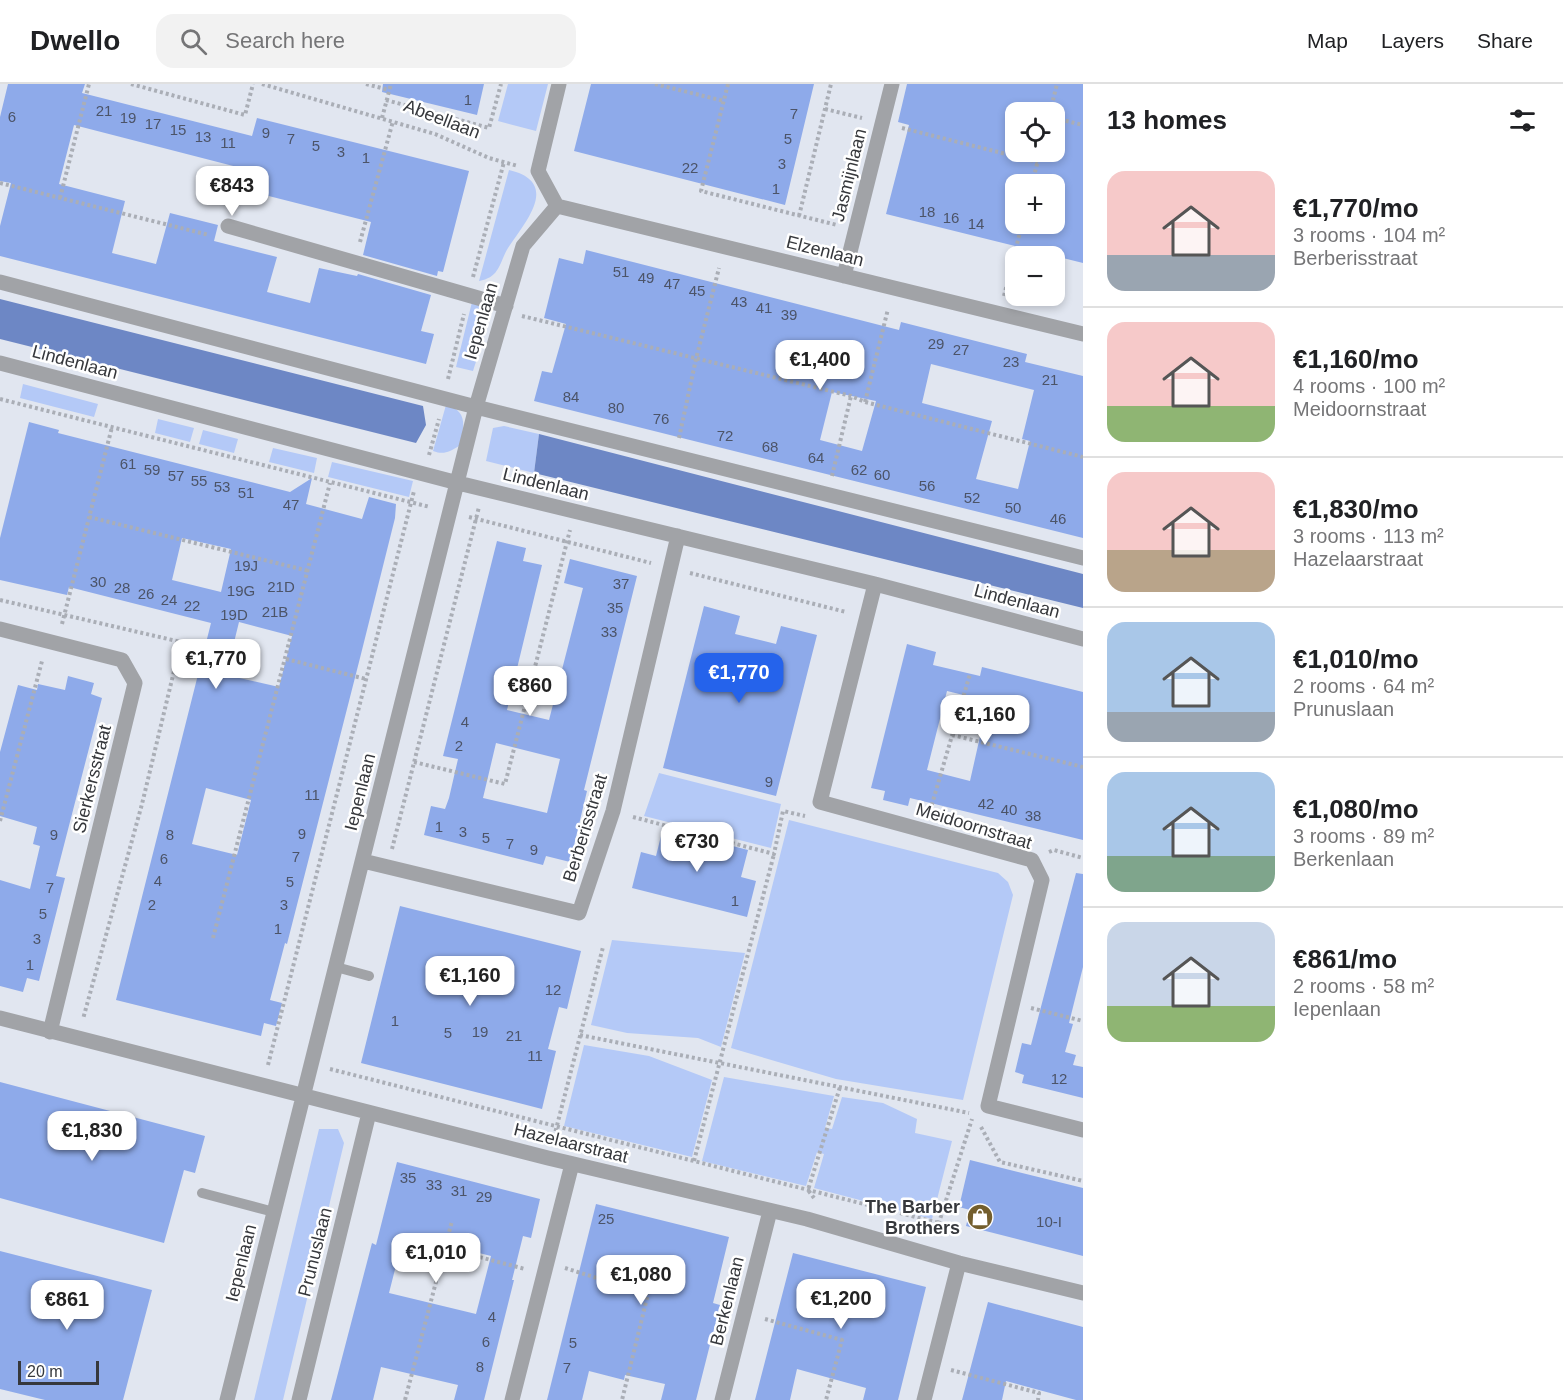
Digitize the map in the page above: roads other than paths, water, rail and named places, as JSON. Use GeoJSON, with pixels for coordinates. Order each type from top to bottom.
{"type":"FeatureCollection","features":[{"type":"Feature","properties":{"kind":"street"},"geometry":{"type":"LineString","coordinates":[[557,206],[538,171],[559,84]]}},
{"type":"Feature","properties":{"kind":"street","name":"Jasmijnlaan"},"geometry":{"type":"LineString","coordinates":[[844,276],[892,84]]}},
{"type":"Feature","properties":{"kind":"street","name":"Elzenlaan"},"geometry":{"type":"LineString","coordinates":[[557,206],[1083,334]]}},
{"type":"Feature","properties":{"kind":"street","name":"Iepenlaan"},"geometry":{"type":"LineString","coordinates":[[227,1400],[476,407],[523,246],[557,206]]}},
{"type":"Feature","properties":{"kind":"street"},"geometry":{"type":"LineString","coordinates":[[228,226],[506,309]]}},
{"type":"Feature","properties":{"kind":"street"},"geometry":{"type":"LineString","coordinates":[[0,282],[476,407],[1083,558]]}},
{"type":"Feature","properties":{"kind":"street","name":"Lindenlaan"},"geometry":{"type":"LineString","coordinates":[[0,363],[458,483],[875,584],[1083,639]]}},
{"type":"Feature","properties":{"kind":"street","name":"Berberisstraat"},"geometry":{"type":"LineString","coordinates":[[363,861],[579,913],[613,811],[678,536]]}},
{"type":"Feature","properties":{"kind":"street","name":"Meidoornstraat"},"geometry":{"type":"LineString","coordinates":[[875,584],[820,802],[1032,860],[1042,880],[988,1106],[1083,1130]]}},
{"type":"Feature","properties":{"kind":"street","name":"Sierkersstraat"},"geometry":{"type":"LineString","coordinates":[[0,629],[123,660],[135,683],[50,1032]]}},
{"type":"Feature","properties":{"kind":"street","name":"Hazelaarstraat"},"geometry":{"type":"LineString","coordinates":[[0,1018],[572,1164],[807,1219],[959,1263],[1083,1293]]}},
{"type":"Feature","properties":{"kind":"street","name":"Prunuslaan"},"geometry":{"type":"LineString","coordinates":[[299,1400],[369,1113]]}},
{"type":"Feature","properties":{"kind":"street"},"geometry":{"type":"LineString","coordinates":[[512,1400],[572,1164]]}},
{"type":"Feature","properties":{"kind":"street","name":"Berkenlaan"},"geometry":{"type":"LineString","coordinates":[[722,1400],[770,1211]]}},
{"type":"Feature","properties":{"kind":"street"},"geometry":{"type":"LineString","coordinates":[[924,1400],[959,1263]]}},
{"type":"Feature","properties":{"kind":"lane"},"geometry":{"type":"LineString","coordinates":[[336,968],[369,975]]}},
{"type":"Feature","properties":{"kind":"lane"},"geometry":{"type":"LineString","coordinates":[[202,1193],[274,1212]]}},
{"type":"Feature","properties":{"kind":"place","name":"The Barber Brothers"},"geometry":{"type":"Point","coordinates":[980,1217]}}]}
